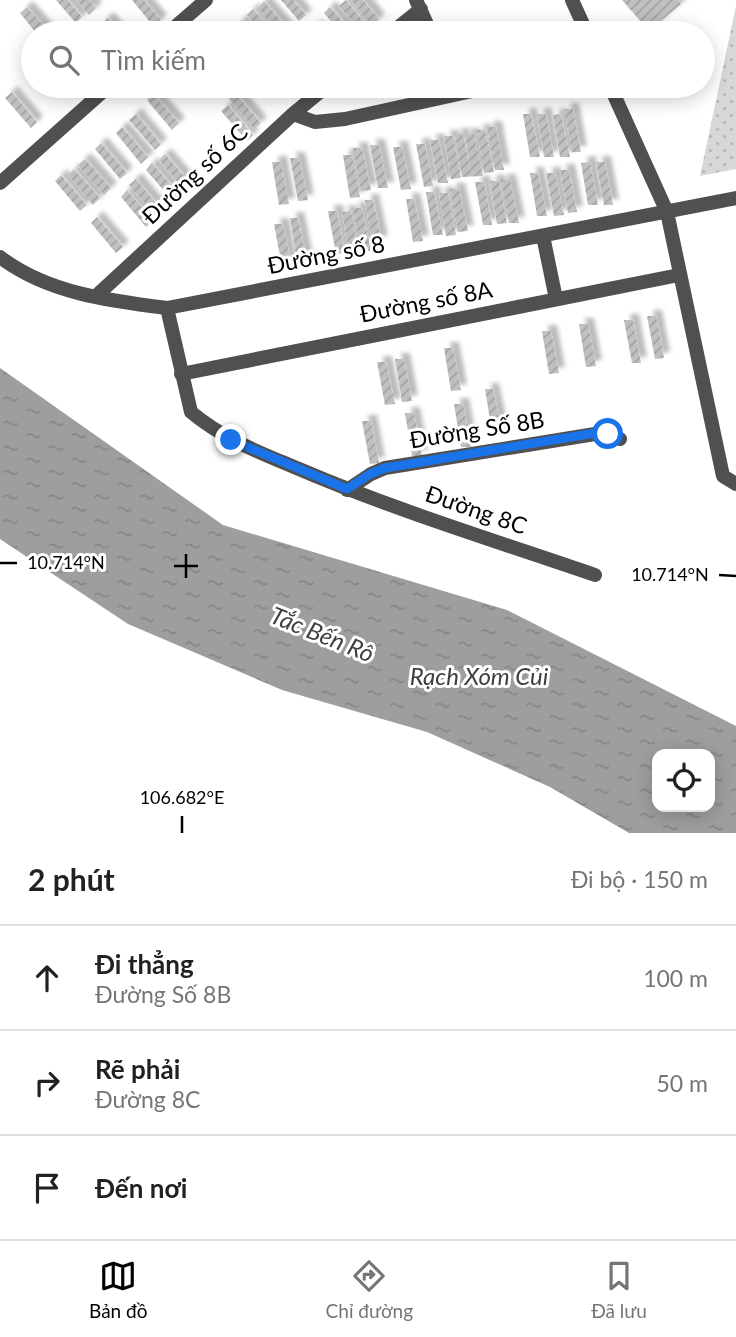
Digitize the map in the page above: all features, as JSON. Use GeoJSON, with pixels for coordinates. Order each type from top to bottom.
{"type":"FeatureCollection","features":[{"type":"Feature","properties":{"kind":"street"},"geometry":{"type":"LineString","coordinates":[[572,0],[582,21]]}},
{"type":"Feature","properties":{"kind":"street"},"geometry":{"type":"LineString","coordinates":[[180,21],[201,1]]}},
{"type":"Feature","properties":{"kind":"street"},"geometry":{"type":"LineString","coordinates":[[403,21],[419,5],[426,21]]}},
{"type":"Feature","properties":{"kind":"street"},"geometry":{"type":"LineString","coordinates":[[0,183],[96,98]]}},
{"type":"Feature","properties":{"kind":"street","name":"Đường số 6C"},"geometry":{"type":"LineString","coordinates":[[94,298],[312,98]]}},
{"type":"Feature","properties":{"kind":"street"},"geometry":{"type":"LineString","coordinates":[[293,114],[315,122],[345,119],[426,98]]}},
{"type":"Feature","properties":{"kind":"street"},"geometry":{"type":"LineString","coordinates":[[615,98],[667,212],[723,476],[736,484]]}},
{"type":"Feature","properties":{"kind":"street","name":"Đường số 8"},"geometry":{"type":"LineString","coordinates":[[0,257],[36,278],[94,298],[167,308],[736,198]]}},
{"type":"Feature","properties":{"kind":"street"},"geometry":{"type":"LineString","coordinates":[[543,236],[556,299]]}},
{"type":"Feature","properties":{"kind":"street","name":"Đường số 8A"},"geometry":{"type":"LineString","coordinates":[[181,374],[680,275]]}},
{"type":"Feature","properties":{"kind":"street","name":"Đường 8C"},"geometry":{"type":"LineString","coordinates":[[167,308],[191,412],[231,440],[347,489],[595,575]]}},
{"type":"Feature","properties":{"kind":"street","name":"Đường Số 8B"},"geometry":{"type":"LineString","coordinates":[[347,489],[385,468],[595,433],[620,439]]}},
{"type":"Feature","properties":{"kind":"shaded area"},"geometry":{"type":"Polygon","coordinates":[[[736,6],[736,169],[700,176],[736,6]]]}},
{"type":"Feature","properties":{"kind":"water","name":"Rạch Xóm Củi"},"geometry":{"type":"Polygon","coordinates":[[[0,368],[223,525],[507,610],[736,726],[736,833],[629,833],[550,787],[427,732],[282,690],[128,624],[0,539],[0,368]]]}},
{"type":"Feature","properties":{"kind":"building"},"geometry":{"type":"Polygon","coordinates":[[[56,0],[68,0],[82,17],[74,21],[56,0]]]}},
{"type":"Feature","properties":{"kind":"building"},"geometry":{"type":"Polygon","coordinates":[[[76,0],[89,0],[96,8],[89,15],[76,0]]]}},
{"type":"Feature","properties":{"kind":"building"},"geometry":{"type":"Polygon","coordinates":[[[132,0],[144,0],[161,20],[149,21],[132,0]]]}},
{"type":"Feature","properties":{"kind":"building"},"geometry":{"type":"Polygon","coordinates":[[[281,0],[293,0],[306,15],[299,21],[281,0]]]}},
{"type":"Feature","properties":{"kind":"building"},"geometry":{"type":"Polygon","coordinates":[[[346,0],[364,21],[352,21],[339,6],[346,0]]]}},
{"type":"Feature","properties":{"kind":"building"},"geometry":{"type":"Polygon","coordinates":[[[351,0],[363,0],[379,19],[368,21],[351,0]]]}},
{"type":"Feature","properties":{"kind":"building"},"geometry":{"type":"Polygon","coordinates":[[[622,0],[678,0],[681,4],[661,21],[640,21],[622,0]]]}},
{"type":"Feature","properties":{"kind":"building"},"geometry":{"type":"Polygon","coordinates":[[[264,1],[281,21],[269,21],[258,8],[264,1]]]}},
{"type":"Feature","properties":{"kind":"building"},"geometry":{"type":"Polygon","coordinates":[[[27,7],[39,21],[26,21],[20,13],[27,7]]]}},
{"type":"Feature","properties":{"kind":"building"},"geometry":{"type":"Polygon","coordinates":[[[330,7],[342,21],[331,21],[324,13],[330,7]]]}},
{"type":"Feature","properties":{"kind":"building"},"geometry":{"type":"Polygon","coordinates":[[[253,9],[264,21],[252,21],[247,15],[253,9]]]}},
{"type":"Feature","properties":{"kind":"building"},"geometry":{"type":"Polygon","coordinates":[[[12,92],[37,122],[31,128],[5,98],[12,92]]]}},
{"type":"Feature","properties":{"kind":"building"},"geometry":{"type":"Polygon","coordinates":[[[157,98],[179,123],[172,130],[147,100],[157,98]]]}},
{"type":"Feature","properties":{"kind":"building"},"geometry":{"type":"Polygon","coordinates":[[[239,98],[261,123],[254,129],[229,99],[239,98]]]}},
{"type":"Feature","properties":{"kind":"building"},"geometry":{"type":"Polygon","coordinates":[[[228,105],[253,135],[247,141],[221,111],[228,105]]]}},
{"type":"Feature","properties":{"kind":"building"},"geometry":{"type":"Polygon","coordinates":[[[564,109],[573,109],[581,152],[572,152],[564,109]]]}},
{"type":"Feature","properties":{"kind":"building"},"geometry":{"type":"Polygon","coordinates":[[[136,114],[161,144],[155,150],[129,120],[136,114]]]}},
{"type":"Feature","properties":{"kind":"building"},"geometry":{"type":"Polygon","coordinates":[[[523,114],[531,114],[540,157],[530,157],[523,114]]]}},
{"type":"Feature","properties":{"kind":"building"},"geometry":{"type":"Polygon","coordinates":[[[537,114],[546,114],[554,157],[544,157],[537,114]]]}},
{"type":"Feature","properties":{"kind":"building"},"geometry":{"type":"Polygon","coordinates":[[[561,114],[570,157],[560,157],[553,115],[561,114]]]}},
{"type":"Feature","properties":{"kind":"building"},"geometry":{"type":"Polygon","coordinates":[[[122,127],[148,157],[141,164],[116,133],[122,127]]]}},
{"type":"Feature","properties":{"kind":"building"},"geometry":{"type":"Polygon","coordinates":[[[487,127],[496,127],[504,170],[495,170],[487,127]]]}},
{"type":"Feature","properties":{"kind":"building"},"geometry":{"type":"Polygon","coordinates":[[[477,130],[485,130],[494,172],[484,173],[477,130]]]}},
{"type":"Feature","properties":{"kind":"building"},"geometry":{"type":"Polygon","coordinates":[[[455,134],[463,134],[471,173],[465,134],[474,134],[483,176],[462,177],[455,134]]]}},
{"type":"Feature","properties":{"kind":"building"},"geometry":{"type":"Polygon","coordinates":[[[444,136],[453,136],[461,178],[451,179],[444,136]]]}},
{"type":"Feature","properties":{"kind":"building"},"geometry":{"type":"Polygon","coordinates":[[[430,140],[439,140],[448,183],[438,183],[430,140]]]}},
{"type":"Feature","properties":{"kind":"building"},"geometry":{"type":"Polygon","coordinates":[[[101,143],[127,173],[120,179],[95,149],[101,143]]]}},
{"type":"Feature","properties":{"kind":"building"},"geometry":{"type":"Polygon","coordinates":[[[416,144],[425,144],[433,186],[424,187],[416,144]]]}},
{"type":"Feature","properties":{"kind":"building"},"geometry":{"type":"Polygon","coordinates":[[[370,145],[379,145],[388,188],[378,188],[370,145]]]}},
{"type":"Feature","properties":{"kind":"building"},"geometry":{"type":"Polygon","coordinates":[[[393,147],[402,147],[411,189],[401,190],[393,147]]]}},
{"type":"Feature","properties":{"kind":"building"},"geometry":{"type":"Polygon","coordinates":[[[353,148],[362,148],[371,190],[361,191],[353,148]]]}},
{"type":"Feature","properties":{"kind":"building"},"geometry":{"type":"Polygon","coordinates":[[[165,154],[191,184],[184,190],[159,160],[165,154]]]}},
{"type":"Feature","properties":{"kind":"building"},"geometry":{"type":"Polygon","coordinates":[[[343,155],[352,155],[360,197],[350,198],[343,155]]]}},
{"type":"Feature","properties":{"kind":"building"},"geometry":{"type":"Polygon","coordinates":[[[290,158],[299,158],[308,200],[298,201],[290,158]]]}},
{"type":"Feature","properties":{"kind":"building"},"geometry":{"type":"Polygon","coordinates":[[[85,159],[111,188],[104,195],[78,165],[85,159]]]}},
{"type":"Feature","properties":{"kind":"building"},"geometry":{"type":"Polygon","coordinates":[[[272,162],[281,162],[289,204],[279,205],[272,162]]]}},
{"type":"Feature","properties":{"kind":"building"},"geometry":{"type":"Polygon","coordinates":[[[590,162],[598,205],[588,205],[581,163],[590,162]]]}},
{"type":"Feature","properties":{"kind":"building"},"geometry":{"type":"Polygon","coordinates":[[[596,162],[605,162],[613,205],[604,205],[596,162]]]}},
{"type":"Feature","properties":{"kind":"building"},"geometry":{"type":"Polygon","coordinates":[[[152,163],[178,193],[172,200],[146,170],[152,163]]]}},
{"type":"Feature","properties":{"kind":"building"},"geometry":{"type":"Polygon","coordinates":[[[74,169],[100,198],[93,205],[68,175],[74,169]]]}},
{"type":"Feature","properties":{"kind":"building"},"geometry":{"type":"Polygon","coordinates":[[[560,170],[569,170],[577,212],[568,213],[560,170]]]}},
{"type":"Feature","properties":{"kind":"building"},"geometry":{"type":"Polygon","coordinates":[[[530,173],[538,173],[547,216],[537,216],[530,173]]]}},
{"type":"Feature","properties":{"kind":"building"},"geometry":{"type":"Polygon","coordinates":[[[546,173],[555,173],[564,215],[554,216],[546,173]]]}},
{"type":"Feature","properties":{"kind":"building"},"geometry":{"type":"Polygon","coordinates":[[[61,175],[87,205],[80,211],[55,181],[61,175]]]}},
{"type":"Feature","properties":{"kind":"building"},"geometry":{"type":"Polygon","coordinates":[[[136,179],[161,209],[155,216],[129,185],[136,179]]]}},
{"type":"Feature","properties":{"kind":"building"},"geometry":{"type":"Polygon","coordinates":[[[501,180],[510,180],[519,223],[509,223],[501,180]]]}},
{"type":"Feature","properties":{"kind":"building"},"geometry":{"type":"Polygon","coordinates":[[[490,181],[499,181],[507,223],[497,224],[490,181]]]}},
{"type":"Feature","properties":{"kind":"building"},"geometry":{"type":"Polygon","coordinates":[[[475,182],[484,182],[492,225],[483,225],[475,182]]]}},
{"type":"Feature","properties":{"kind":"building"},"geometry":{"type":"Polygon","coordinates":[[[450,189],[459,189],[468,231],[458,232],[450,189]]]}},
{"type":"Feature","properties":{"kind":"building"},"geometry":{"type":"Polygon","coordinates":[[[127,190],[153,220],[146,227],[121,197],[127,190]]]}},
{"type":"Feature","properties":{"kind":"building"},"geometry":{"type":"Polygon","coordinates":[[[426,192],[434,192],[443,235],[433,235],[426,192]]]}},
{"type":"Feature","properties":{"kind":"building"},"geometry":{"type":"Polygon","coordinates":[[[439,193],[448,193],[456,235],[446,236],[439,193]]]}},
{"type":"Feature","properties":{"kind":"building"},"geometry":{"type":"Polygon","coordinates":[[[406,199],[414,199],[423,241],[413,242],[406,199]]]}},
{"type":"Feature","properties":{"kind":"building"},"geometry":{"type":"Polygon","coordinates":[[[365,200],[373,200],[382,242],[372,243],[365,200]]]}},
{"type":"Feature","properties":{"kind":"building"},"geometry":{"type":"Polygon","coordinates":[[[353,208],[362,208],[371,251],[361,251],[353,208]]]}},
{"type":"Feature","properties":{"kind":"building"},"geometry":{"type":"Polygon","coordinates":[[[328,211],[337,211],[345,253],[336,254],[328,211]]]}},
{"type":"Feature","properties":{"kind":"building"},"geometry":{"type":"Polygon","coordinates":[[[351,211],[359,254],[349,254],[342,212],[351,211]]]}},
{"type":"Feature","properties":{"kind":"building"},"geometry":{"type":"Polygon","coordinates":[[[97,217],[123,247],[116,253],[91,223],[97,217]]]}},
{"type":"Feature","properties":{"kind":"building"},"geometry":{"type":"Polygon","coordinates":[[[290,218],[298,218],[307,260],[297,261],[290,218]]]}},
{"type":"Feature","properties":{"kind":"building"},"geometry":{"type":"Polygon","coordinates":[[[274,224],[283,224],[292,267],[282,267],[274,224]]]}},
{"type":"Feature","properties":{"kind":"building"},"geometry":{"type":"Polygon","coordinates":[[[647,316],[656,316],[664,358],[655,359],[647,316]]]}},
{"type":"Feature","properties":{"kind":"building"},"geometry":{"type":"Polygon","coordinates":[[[624,320],[633,320],[641,363],[632,363],[624,320]]]}},
{"type":"Feature","properties":{"kind":"building"},"geometry":{"type":"Polygon","coordinates":[[[579,324],[588,324],[596,366],[586,367],[579,324]]]}},
{"type":"Feature","properties":{"kind":"building"},"geometry":{"type":"Polygon","coordinates":[[[542,331],[551,331],[559,373],[549,374],[542,331]]]}},
{"type":"Feature","properties":{"kind":"building"},"geometry":{"type":"Polygon","coordinates":[[[444,348],[453,348],[461,390],[451,391],[444,348]]]}},
{"type":"Feature","properties":{"kind":"building"},"geometry":{"type":"Polygon","coordinates":[[[395,359],[404,359],[412,401],[402,402],[395,359]]]}},
{"type":"Feature","properties":{"kind":"building"},"geometry":{"type":"Polygon","coordinates":[[[377,362],[386,362],[395,404],[385,405],[377,362]]]}},
{"type":"Feature","properties":{"kind":"building"},"geometry":{"type":"Polygon","coordinates":[[[485,389],[493,389],[502,432],[492,432],[485,389]]]}},
{"type":"Feature","properties":{"kind":"building"},"geometry":{"type":"Polygon","coordinates":[[[454,404],[463,404],[471,447],[461,447],[454,404]]]}},
{"type":"Feature","properties":{"kind":"building"},"geometry":{"type":"Polygon","coordinates":[[[405,413],[414,413],[422,456],[412,456],[405,413]]]}},
{"type":"Feature","properties":{"kind":"building"},"geometry":{"type":"Polygon","coordinates":[[[362,421],[371,421],[379,463],[370,464],[362,421]]]}},
{"type":"Feature","properties":{"kind":"route"},"geometry":{"type":"LineString","coordinates":[[231,440],[347,489],[385,468],[595,433],[608,434]]}},
{"type":"Feature","properties":{"kind":"water label","name":"Tắc Bến Rô"},"geometry":{"type":"Point","coordinates":[322,635]}}]}
